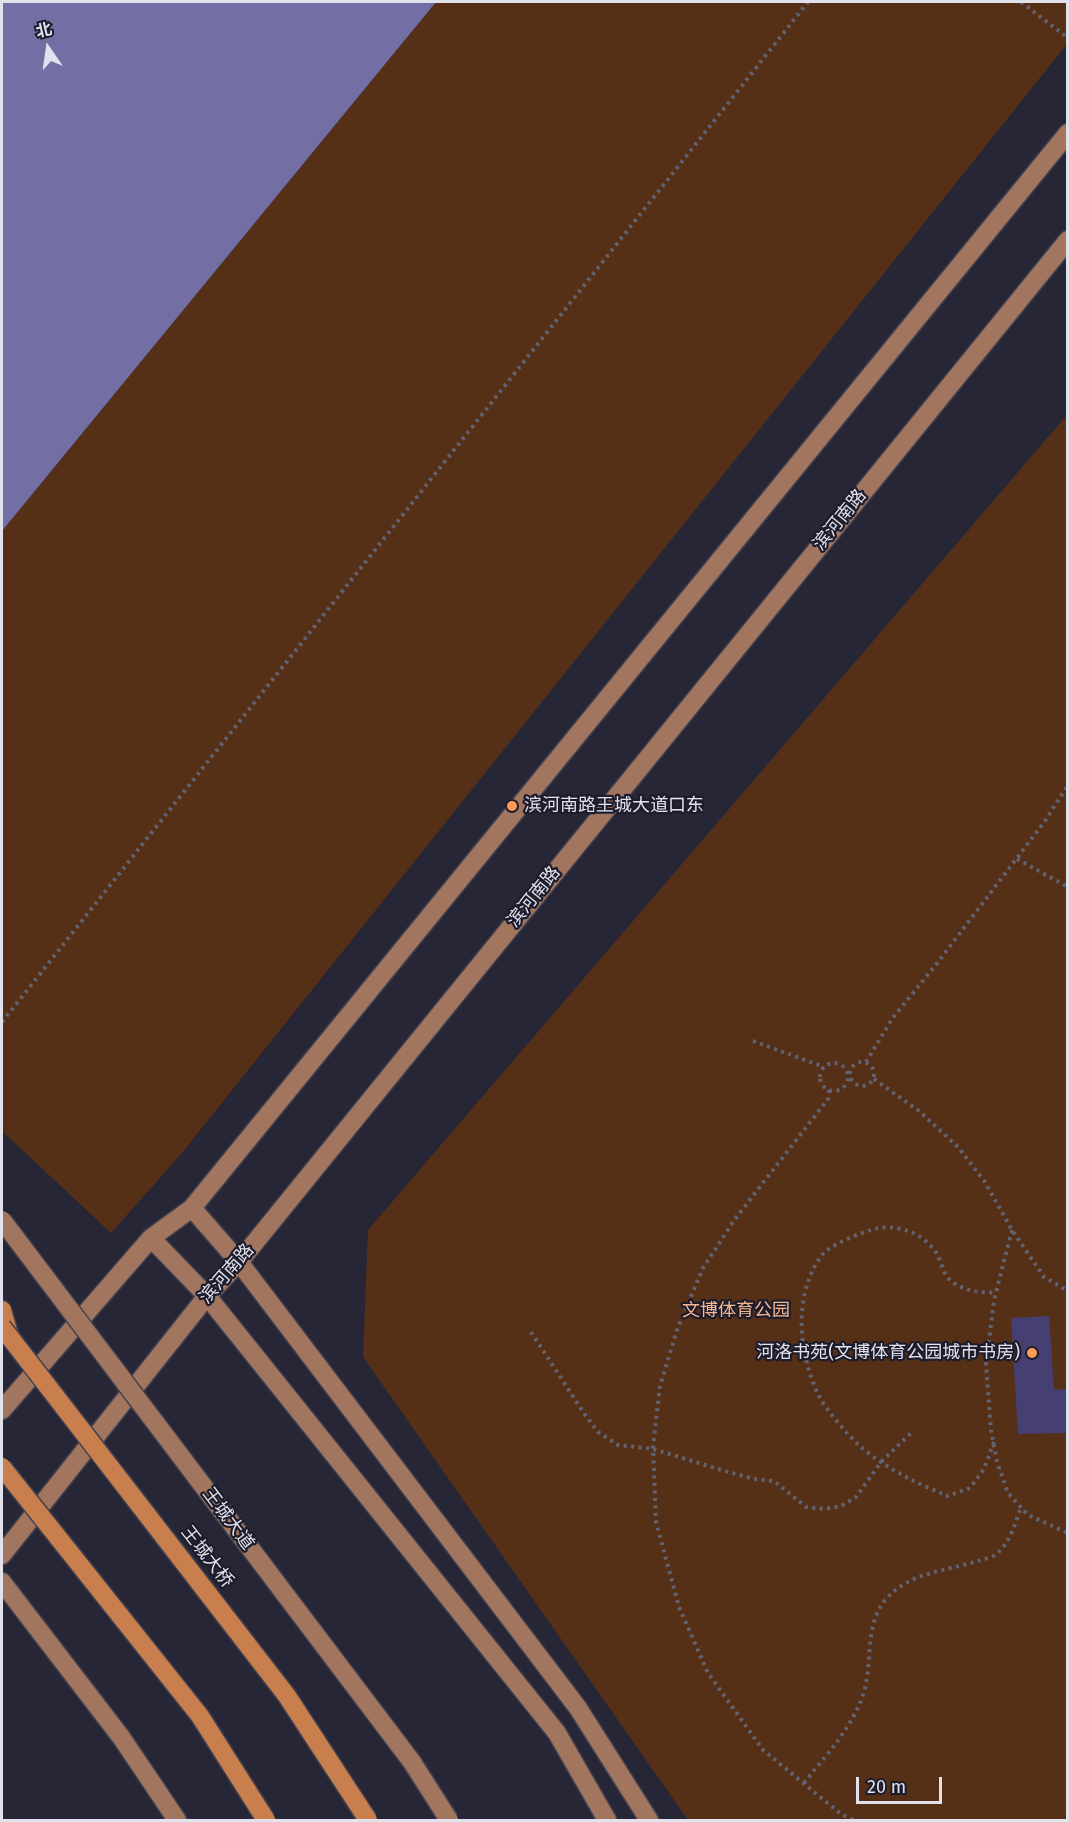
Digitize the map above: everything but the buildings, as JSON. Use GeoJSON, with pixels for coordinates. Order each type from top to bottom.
{"type":"FeatureCollection","features":[{"type":"Feature","properties":{"kind":"highway"},"geometry":{"type":"LineString","coordinates":[[2,1310],[6,1333]]}},
{"type":"Feature","properties":{"kind":"highway","name":"王城大桥"},"geometry":{"type":"LineString","coordinates":[[6,1333],[287,1696],[368,1821]]}},
{"type":"Feature","properties":{"kind":"highway"},"geometry":{"type":"LineString","coordinates":[[2,1467],[200,1716],[266,1821]]}},
{"type":"Feature","properties":{"kind":"main road"},"geometry":{"type":"LineString","coordinates":[[2,1410],[151,1238],[192,1208],[1068,133]]}},
{"type":"Feature","properties":{"kind":"main road","name":"滨河南路"},"geometry":{"type":"LineString","coordinates":[[2,1555],[207,1296],[239,1262],[1068,240]]}},
{"type":"Feature","properties":{"kind":"main road"},"geometry":{"type":"LineString","coordinates":[[192,1208],[239,1262],[578,1708],[649,1821]]}},
{"type":"Feature","properties":{"kind":"main road","name":"王城大道"},"geometry":{"type":"LineString","coordinates":[[2,1220],[412,1762],[449,1821]]}},
{"type":"Feature","properties":{"kind":"main road"},"geometry":{"type":"LineString","coordinates":[[151,1238],[207,1296],[557,1733],[608,1821]]}},
{"type":"Feature","properties":{"kind":"main road"},"geometry":{"type":"LineString","coordinates":[[2,1582],[121,1737],[177,1821]]}},
{"type":"Feature","properties":{"kind":"path"},"geometry":{"type":"LineString","coordinates":[[2,1022],[808,2]]}},
{"type":"Feature","properties":{"kind":"path"},"geometry":{"type":"LineString","coordinates":[[1021,2],[1068,38]]}},
{"type":"Feature","properties":{"kind":"path"},"geometry":{"type":"LineString","coordinates":[[866,1062],[892,1019],[1017,859],[1068,785]]}},
{"type":"Feature","properties":{"kind":"path"},"geometry":{"type":"LineString","coordinates":[[1017,859],[1068,887]]}},
{"type":"Feature","properties":{"kind":"path"},"geometry":{"type":"LineString","coordinates":[[753,1041],[824,1067]]}},
{"type":"Feature","properties":{"kind":"path"},"geometry":{"type":"LineString","coordinates":[[849,1076],[846,1085],[838,1091],[829,1090],[820,1080],[824,1067],[832,1062],[845,1067],[849,1076],[853,1083],[860,1087],[868,1085],[875,1075],[872,1067],[866,1062],[861,1062],[854,1065],[849,1076]]}},
{"type":"Feature","properties":{"kind":"path"},"geometry":{"type":"LineString","coordinates":[[874,1079],[919,1111],[958,1147],[985,1182],[1012,1230],[1044,1277],[1068,1291]]}},
{"type":"Feature","properties":{"kind":"path"},"geometry":{"type":"LineString","coordinates":[[829,1090],[828,1099],[735,1219],[703,1268],[677,1330],[660,1386],[653,1449],[656,1522],[679,1607],[708,1673],[764,1750],[853,1821]]}},
{"type":"Feature","properties":{"kind":"path"},"geometry":{"type":"LineString","coordinates":[[994,1442],[984,1470],[970,1488],[948,1496],[921,1485],[881,1462],[850,1436],[819,1396],[803,1347],[802,1313],[808,1278],[824,1253],[853,1236],[880,1228],[904,1228],[920,1236],[935,1251],[948,1278],[971,1292],[996,1293]]}},
{"type":"Feature","properties":{"kind":"path"},"geometry":{"type":"LineString","coordinates":[[1012,1230],[996,1293],[986,1365],[997,1462],[1008,1493],[1028,1515],[1068,1533]]}},
{"type":"Feature","properties":{"kind":"path"},"geometry":{"type":"LineString","coordinates":[[531,1332],[598,1432],[618,1445],[653,1449],[735,1474],[774,1481],[806,1507],[825,1509],[841,1506],[856,1497],[881,1462],[911,1433]]}},
{"type":"Feature","properties":{"kind":"path"},"geometry":{"type":"LineString","coordinates":[[804,1783],[849,1726],[864,1691],[872,1630],[877,1614],[886,1599],[908,1582],[930,1572],[970,1564],[994,1555],[1011,1535],[1021,1507]]}},
{"type":"Feature","properties":{"kind":"green space"},"geometry":{"type":"Polygon","coordinates":[[[436,2],[1067,2],[1067,44],[181,1154],[111,1233],[2,1131],[2,531],[436,2]]]}},
{"type":"Feature","properties":{"kind":"green space","name":"文博体育公园"},"geometry":{"type":"Polygon","coordinates":[[[1067,415],[1067,1820],[688,1820],[363,1357],[368,1230],[1067,415]]]}},
{"type":"Feature","properties":{"kind":"shaded area"},"geometry":{"type":"Polygon","coordinates":[[[2,2],[436,2],[2,531],[2,2]]]}},
{"type":"Feature","properties":{"kind":"place","name":"滨河南路王城大道口东"},"geometry":{"type":"Point","coordinates":[512,806]}},
{"type":"Feature","properties":{"kind":"place","name":"河洛书苑(文博体育公园城市书房)"},"geometry":{"type":"Point","coordinates":[1032,1353]}}]}
